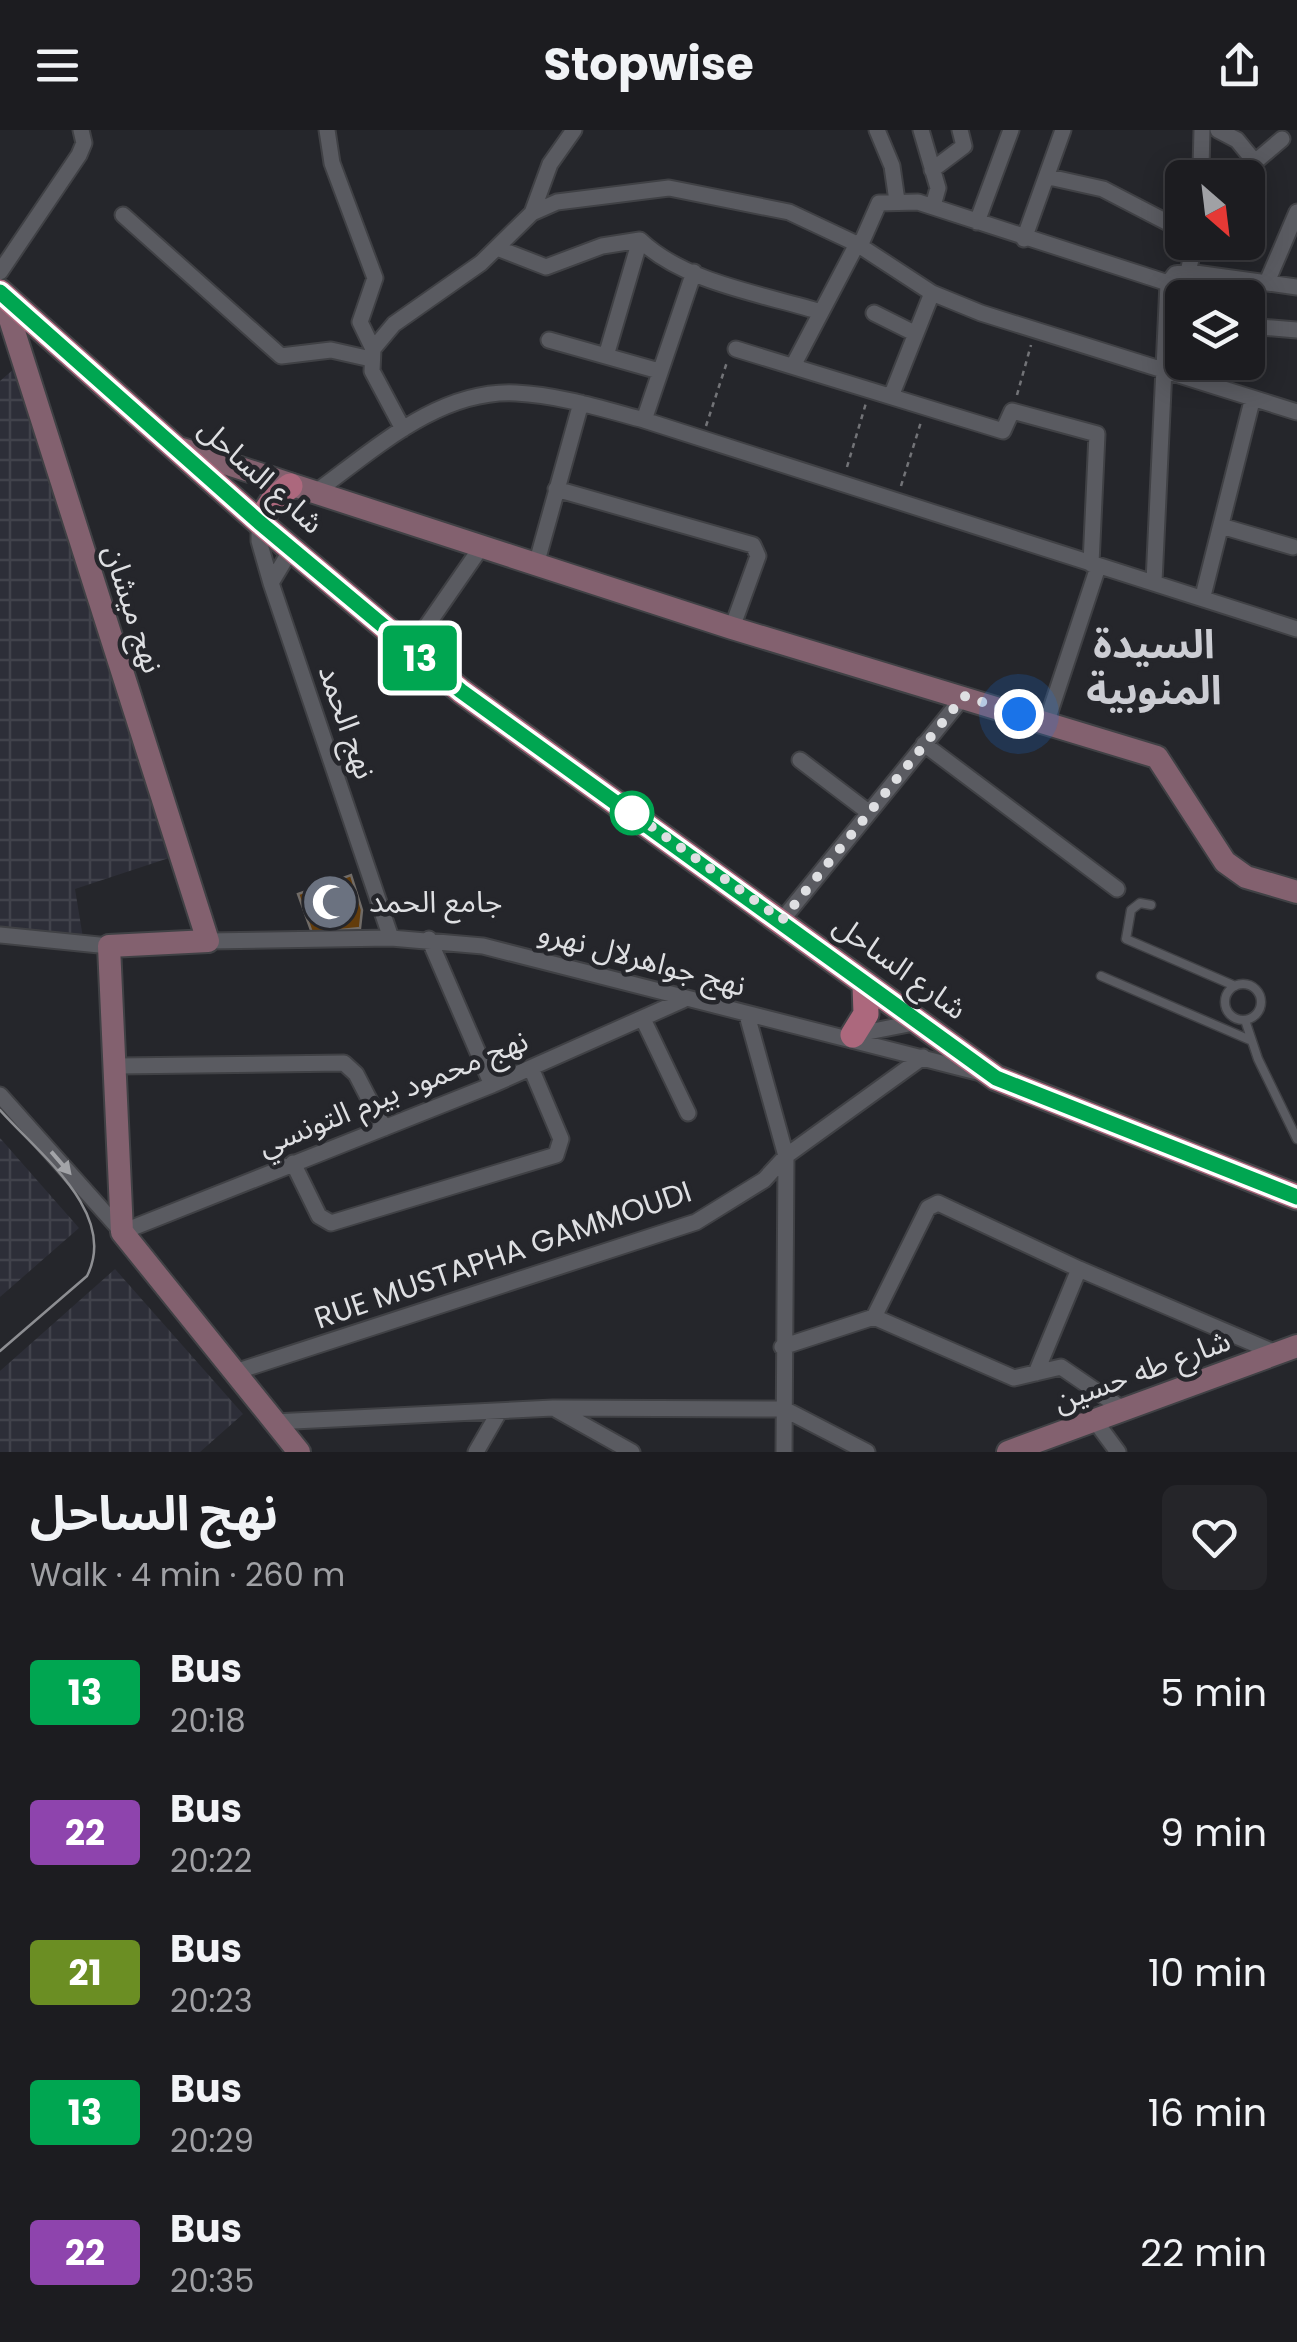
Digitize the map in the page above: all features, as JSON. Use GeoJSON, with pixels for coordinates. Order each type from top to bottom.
{"type":"FeatureCollection","features":[{"type":"Feature","properties":{"kind":"main road","name":"شارع الساحل"},"geometry":{"type":"LineString","coordinates":[[1,286],[259,522],[410,650],[782,920],[865,986],[996,1078],[1297,1197]]}},
{"type":"Feature","properties":{"kind":"main road"},"geometry":{"type":"LineString","coordinates":[[259,522],[274,499],[302,490]]}},
{"type":"Feature","properties":{"kind":"main road"},"geometry":{"type":"LineString","coordinates":[[846,1036],[866,1014],[865,986]]}},
{"type":"Feature","properties":{"kind":"street"},"geometry":{"type":"LineString","coordinates":[[1,286],[79,155],[84,142],[81,130]]}},
{"type":"Feature","properties":{"kind":"street"},"geometry":{"type":"LineString","coordinates":[[327,130],[332,163],[371,258],[375,278],[360,322],[372,354],[376,383],[403,429]]}},
{"type":"Feature","properties":{"kind":"street"},"geometry":{"type":"LineString","coordinates":[[532,213],[550,164],[574,130]]}},
{"type":"Feature","properties":{"kind":"street"},"geometry":{"type":"LineString","coordinates":[[877,130],[892,166],[896,201]]}},
{"type":"Feature","properties":{"kind":"street"},"geometry":{"type":"LineString","coordinates":[[932,170],[959,154],[964,146],[960,130]]}},
{"type":"Feature","properties":{"kind":"street"},"geometry":{"type":"LineString","coordinates":[[977,222],[1012,130]]}},
{"type":"Feature","properties":{"kind":"street"},"geometry":{"type":"LineString","coordinates":[[1024,239],[1064,130]]}},
{"type":"Feature","properties":{"kind":"street"},"geometry":{"type":"LineString","coordinates":[[1201,160],[1202,130]]}},
{"type":"Feature","properties":{"kind":"street"},"geometry":{"type":"LineString","coordinates":[[1218,130],[1237,140],[1253,160]]}},
{"type":"Feature","properties":{"kind":"street"},"geometry":{"type":"LineString","coordinates":[[927,131],[938,188],[934,206]]}},
{"type":"Feature","properties":{"kind":"street"},"geometry":{"type":"LineString","coordinates":[[1258,160],[1285,138]]}},
{"type":"Feature","properties":{"kind":"street"},"geometry":{"type":"LineString","coordinates":[[1049,177],[1103,189],[1165,221]]}},
{"type":"Feature","properties":{"kind":"street"},"geometry":{"type":"LineString","coordinates":[[372,354],[394,324],[497,248],[532,213],[557,202],[669,188],[789,212],[858,245],[932,293],[1165,374]]}},
{"type":"Feature","properties":{"kind":"street"},"geometry":{"type":"LineString","coordinates":[[794,364],[876,206],[896,201],[934,206],[1165,283]]}},
{"type":"Feature","properties":{"kind":"street"},"geometry":{"type":"LineString","coordinates":[[1267,282],[1297,212]]}},
{"type":"Feature","properties":{"kind":"street"},"geometry":{"type":"LineString","coordinates":[[124,215],[282,356],[331,350],[372,354]]}},
{"type":"Feature","properties":{"kind":"street"},"geometry":{"type":"LineString","coordinates":[[497,248],[546,266],[602,246],[640,240],[665,260],[694,272],[821,312]]}},
{"type":"Feature","properties":{"kind":"street"},"geometry":{"type":"LineString","coordinates":[[606,356],[640,240]]}},
{"type":"Feature","properties":{"kind":"street"},"geometry":{"type":"LineString","coordinates":[[1188,272],[1191,260]]}},
{"type":"Feature","properties":{"kind":"street"},"geometry":{"type":"LineString","coordinates":[[644,420],[694,272]]}},
{"type":"Feature","properties":{"kind":"street"},"geometry":{"type":"LineString","coordinates":[[1171,280],[1175,274],[1188,272],[1297,287]]}},
{"type":"Feature","properties":{"kind":"street","name":"نهج ميشان"},"geometry":{"type":"LineString","coordinates":[[1,286],[208,941]]}},
{"type":"Feature","properties":{"kind":"street"},"geometry":{"type":"LineString","coordinates":[[892,394],[932,293]]}},
{"type":"Feature","properties":{"kind":"street"},"geometry":{"type":"LineString","coordinates":[[1154,582],[1165,312]]}},
{"type":"Feature","properties":{"kind":"street"},"geometry":{"type":"LineString","coordinates":[[874,313],[914,333]]}},
{"type":"Feature","properties":{"kind":"street"},"geometry":{"type":"LineString","coordinates":[[1265,327],[1297,330]]}},
{"type":"Feature","properties":{"kind":"street"},"geometry":{"type":"LineString","coordinates":[[548,340],[658,372]]}},
{"type":"Feature","properties":{"kind":"street"},"geometry":{"type":"LineString","coordinates":[[736,350],[794,364],[1004,431],[1012,411],[1098,436],[1094,566],[1046,724]]}},
{"type":"Feature","properties":{"kind":"street"},"geometry":{"type":"LineString","coordinates":[[1184,380],[1297,412]]}},
{"type":"Feature","properties":{"kind":"street"},"geometry":{"type":"LineString","coordinates":[[302,490],[403,429],[457,402],[485,394],[515,392],[644,420],[1297,629]]}},
{"type":"Feature","properties":{"kind":"street"},"geometry":{"type":"LineString","coordinates":[[1203,596],[1252,401]]}},
{"type":"Feature","properties":{"kind":"street"},"geometry":{"type":"LineString","coordinates":[[536,565],[581,404]]}},
{"type":"Feature","properties":{"kind":"street"},"geometry":{"type":"LineString","coordinates":[[182,449],[732,628],[1160,759],[1225,862],[1246,877],[1297,892]]}},
{"type":"Feature","properties":{"kind":"street"},"geometry":{"type":"LineString","coordinates":[[556,489],[753,545],[758,556],[732,628]]}},
{"type":"Feature","properties":{"kind":"street","name":"نهج الحمد"},"geometry":{"type":"LineString","coordinates":[[259,522],[259,541],[271,582],[391,938]]}},
{"type":"Feature","properties":{"kind":"street"},"geometry":{"type":"LineString","coordinates":[[1221,526],[1293,547]]}},
{"type":"Feature","properties":{"kind":"street"},"geometry":{"type":"LineString","coordinates":[[410,650],[482,546]]}},
{"type":"Feature","properties":{"kind":"street"},"geometry":{"type":"LineString","coordinates":[[271,582],[292,548]]}},
{"type":"Feature","properties":{"kind":"street"},"geometry":{"type":"LineString","coordinates":[[782,920],[964,696]]}},
{"type":"Feature","properties":{"kind":"street"},"geometry":{"type":"LineString","coordinates":[[924,744],[1117,890]]}},
{"type":"Feature","properties":{"kind":"street"},"geometry":{"type":"LineString","coordinates":[[800,760],[867,811]]}},
{"type":"Feature","properties":{"kind":"street"},"geometry":{"type":"LineString","coordinates":[[0,935],[108,946],[208,941]]}},
{"type":"Feature","properties":{"kind":"street","name":"نهج جواهرلال نهرو"},"geometry":{"type":"LineString","coordinates":[[208,941],[391,938],[483,946],[683,1000],[846,1036],[996,1078]]}},
{"type":"Feature","properties":{"kind":"street"},"geometry":{"type":"LineString","coordinates":[[429,939],[492,1085]]}},
{"type":"Feature","properties":{"kind":"street"},"geometry":{"type":"LineString","coordinates":[[108,946],[118,1066],[122,1232]]}},
{"type":"Feature","properties":{"kind":"street","name":"نهج محمود بيرم التونسي"},"geometry":{"type":"LineString","coordinates":[[122,1232],[492,1085],[683,1000]]}},
{"type":"Feature","properties":{"kind":"street"},"geometry":{"type":"LineString","coordinates":[[747,1015],[786,1156],[784,1452]]}},
{"type":"Feature","properties":{"kind":"street"},"geometry":{"type":"LineString","coordinates":[[643,1019],[688,1114]]}},
{"type":"Feature","properties":{"kind":"street"},"geometry":{"type":"LineString","coordinates":[[846,1036],[920,1022]]}},
{"type":"Feature","properties":{"kind":"street","name":"RUE MUSTAPHA GAMMOUDI"},"geometry":{"type":"LineString","coordinates":[[232,1373],[696,1222],[764,1180],[786,1156],[924,1057]]}},
{"type":"Feature","properties":{"kind":"street"},"geometry":{"type":"LineString","coordinates":[[118,1066],[344,1064],[356,1074],[384,1128]]}},
{"type":"Feature","properties":{"kind":"street"},"geometry":{"type":"LineString","coordinates":[[293,1163],[319,1216],[330,1223],[556,1155],[562,1146],[561,1139],[532,1068]]}},
{"type":"Feature","properties":{"kind":"street"},"geometry":{"type":"LineString","coordinates":[[0,1095],[122,1232],[232,1373],[300,1452]]}},
{"type":"Feature","properties":{"kind":"street"},"geometry":{"type":"LineString","coordinates":[[874,1316],[935,1203],[1079,1269],[1287,1349]]}},
{"type":"Feature","properties":{"kind":"street"},"geometry":{"type":"LineString","coordinates":[[1036,1373],[1079,1269]]}},
{"type":"Feature","properties":{"kind":"street"},"geometry":{"type":"LineString","coordinates":[[782,1347],[874,1316],[1014,1378],[1062,1368],[1124,1410]]}},
{"type":"Feature","properties":{"kind":"street","name":"شارع طه حسين"},"geometry":{"type":"LineString","coordinates":[[1008,1452],[1287,1349]]}},
{"type":"Feature","properties":{"kind":"street"},"geometry":{"type":"LineString","coordinates":[[274,1422],[553,1408],[784,1409],[867,1452]]}},
{"type":"Feature","properties":{"kind":"street"},"geometry":{"type":"LineString","coordinates":[[553,1408],[632,1452]]}},
{"type":"Feature","properties":{"kind":"street"},"geometry":{"type":"LineString","coordinates":[[476,1452],[499,1412]]}},
{"type":"Feature","properties":{"kind":"street"},"geometry":{"type":"LineString","coordinates":[[1095,1421],[1118,1452]]}},
{"type":"Feature","properties":{"kind":"lane"},"geometry":{"type":"LineString","coordinates":[[1151,905],[1140,903],[1130,910],[1126,938],[1236,986]]}},
{"type":"Feature","properties":{"kind":"lane"},"geometry":{"type":"LineString","coordinates":[[1101,976],[1250,1040]]}},
{"type":"Feature","properties":{"kind":"lane"},"geometry":{"type":"LineString","coordinates":[[1248,984],[1261,997],[1260,1010],[1245,1020],[1233,1017],[1226,1007],[1226,994],[1236,986],[1248,984]]}},
{"type":"Feature","properties":{"kind":"lane"},"geometry":{"type":"LineString","coordinates":[[1245,1020],[1250,1040],[1297,1139]]}},
{"type":"Feature","properties":{"kind":"path"},"geometry":{"type":"LineString","coordinates":[[1012,411],[1036,330]]}},
{"type":"Feature","properties":{"kind":"path"},"geometry":{"type":"LineString","coordinates":[[702,438],[730,355],[736,350]]}},
{"type":"Feature","properties":{"kind":"path"},"geometry":{"type":"LineString","coordinates":[[842,485],[871,388]]}},
{"type":"Feature","properties":{"kind":"path"},"geometry":{"type":"LineString","coordinates":[[896,501],[926,406]]}},
{"type":"Feature","properties":{"kind":"shaded area"},"geometry":{"type":"Polygon","coordinates":[[[15,368],[172,857],[75,889],[83,938],[0,929],[0,381],[15,368]]]}},
{"type":"Feature","properties":{"kind":"shaded area"},"geometry":{"type":"Polygon","coordinates":[[[0,1138],[79,1228],[0,1297],[0,1138]]]}},
{"type":"Feature","properties":{"kind":"shaded area"},"geometry":{"type":"Polygon","coordinates":[[[115,1269],[243,1414],[200,1452],[0,1452],[0,1371],[115,1269]]]}},
{"type":"Feature","properties":{"kind":"building","name":"جامع الحمد"},"geometry":{"type":"Polygon","coordinates":[[[351,875],[362,910],[360,928],[312,933],[298,894],[351,875]]]}},
{"type":"Feature","properties":{"kind":"tram line"},"geometry":{"type":"LineString","coordinates":[[0,1110],[53,1165],[84,1207],[94,1253],[87,1276],[0,1351]]}},
{"type":"Feature","properties":{"kind":"bus line","name":"13"},"geometry":{"type":"LineString","coordinates":[[0,292],[182,449],[259,522],[461,691],[996,1078],[1297,1197]]}},
{"type":"Feature","properties":{"kind":"place","name":"جامع الحمد"},"geometry":{"type":"Point","coordinates":[330,902]}},
{"type":"Feature","properties":{"kind":"district","name":"السيدة المنوبية"},"geometry":{"type":"Point","coordinates":[1154,667]}},
{"type":"Feature","properties":{"kind":"route"},"geometry":{"type":"LineString","coordinates":[[632,813],[620,804],[782,920],[964,696],[1019,714]]}}]}
